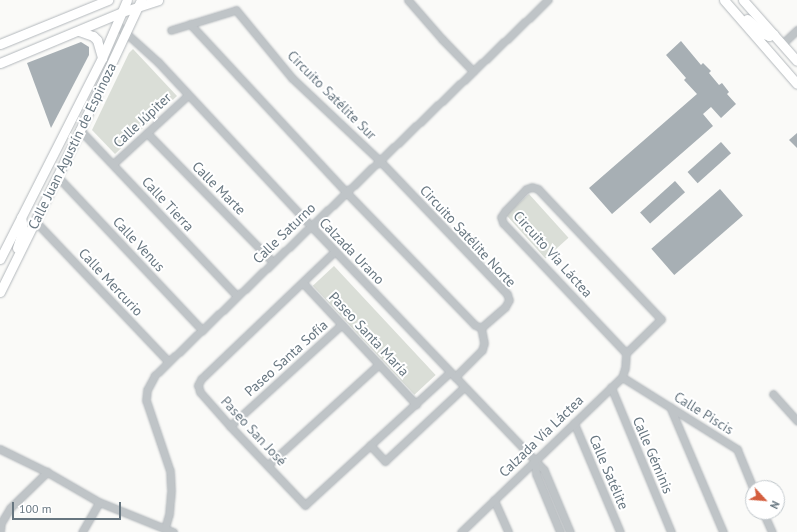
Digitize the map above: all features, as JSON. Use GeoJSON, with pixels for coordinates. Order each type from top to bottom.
{"type":"FeatureCollection","features":[{"type":"Feature","properties":{"kind":"main road"},"geometry":{"type":"LineString","coordinates":[[0,44],[108,0]]}},
{"type":"Feature","properties":{"kind":"main road","name":"Calle Juan Agustín de Espinoza"},"geometry":{"type":"LineString","coordinates":[[0,259],[102,58],[127,0]]}},
{"type":"Feature","properties":{"kind":"main road"},"geometry":{"type":"LineString","coordinates":[[0,63],[78,31],[139,3],[158,0]]}},
{"type":"Feature","properties":{"kind":"main road"},"geometry":{"type":"LineString","coordinates":[[724,0],[797,84]]}},
{"type":"Feature","properties":{"kind":"main road"},"geometry":{"type":"LineString","coordinates":[[743,0],[797,61]]}},
{"type":"Feature","properties":{"kind":"main road","name":"Calle Juan Agustín de Espinoza"},"geometry":{"type":"LineString","coordinates":[[0,292],[127,33],[139,3]]}},
{"type":"Feature","properties":{"kind":"main road"},"geometry":{"type":"LineString","coordinates":[[732,9],[764,34],[769,36],[774,34]]}},
{"type":"Feature","properties":{"kind":"main road"},"geometry":{"type":"LineString","coordinates":[[78,31],[93,36],[97,40],[102,58]]}},
{"type":"Feature","properties":{"kind":"main road"},"geometry":{"type":"LineString","coordinates":[[4,283],[23,229],[21,217]]}},
{"type":"Feature","properties":{"kind":"street"},"geometry":{"type":"LineString","coordinates":[[408,0],[442,40],[473,71]]}},
{"type":"Feature","properties":{"kind":"street","name":"Calle Saturno"},"geometry":{"type":"LineString","coordinates":[[165,528],[169,514],[171,490],[170,471],[146,400],[147,390],[155,375],[548,0]]}},
{"type":"Feature","properties":{"kind":"street","name":"Circuito Satélite Sur"},"geometry":{"type":"LineString","coordinates":[[171,30],[236,10],[292,78],[380,161]]}},
{"type":"Feature","properties":{"kind":"street"},"geometry":{"type":"LineString","coordinates":[[190,24],[346,192],[475,325],[481,328],[484,343],[482,350],[452,374]]}},
{"type":"Feature","properties":{"kind":"street","name":"Calzada Urano"},"geometry":{"type":"LineString","coordinates":[[117,25],[158,62],[311,226],[544,470],[570,532]]}},
{"type":"Feature","properties":{"kind":"street"},"geometry":{"type":"LineString","coordinates":[[782,44],[797,30]]}},
{"type":"Feature","properties":{"kind":"street","name":"Calle Júpiter"},"geometry":{"type":"LineString","coordinates":[[113,164],[188,95]]}},
{"type":"Feature","properties":{"kind":"street","name":"Calle Tierra"},"geometry":{"type":"LineString","coordinates":[[80,130],[237,296]]}},
{"type":"Feature","properties":{"kind":"street","name":"Calle Marte"},"geometry":{"type":"LineString","coordinates":[[147,133],[273,262]]}},
{"type":"Feature","properties":{"kind":"street","name":"Circuito Satélite Norte"},"geometry":{"type":"LineString","coordinates":[[380,161],[507,294],[509,300],[505,307],[481,328]]}},
{"type":"Feature","properties":{"kind":"street","name":"Calle Venus"},"geometry":{"type":"LineString","coordinates":[[57,176],[202,330]]}},
{"type":"Feature","properties":{"kind":"street","name":"Circuito Vía Láctea"},"geometry":{"type":"LineString","coordinates":[[532,187],[538,189],[661,319],[626,353],[503,223],[501,217],[505,211],[526,189],[532,187]]}},
{"type":"Feature","properties":{"kind":"street","name":"Calle Mercurio"},"geometry":{"type":"LineString","coordinates":[[36,221],[168,361]]}},
{"type":"Feature","properties":{"kind":"street","name":"Paseo San José"},"geometry":{"type":"LineString","coordinates":[[335,251],[202,379],[198,385],[200,392],[230,426],[305,505],[434,386],[452,374]]}},
{"type":"Feature","properties":{"kind":"street","name":"Paseo Santa María"},"geometry":{"type":"LineString","coordinates":[[303,283],[416,404]]}},
{"type":"Feature","properties":{"kind":"street","name":"Paseo Santa Sofía"},"geometry":{"type":"LineString","coordinates":[[230,426],[342,324]]}},
{"type":"Feature","properties":{"kind":"street"},"geometry":{"type":"LineString","coordinates":[[622,377],[626,353]]}},
{"type":"Feature","properties":{"kind":"street"},"geometry":{"type":"LineString","coordinates":[[268,465],[379,364]]}},
{"type":"Feature","properties":{"kind":"street","name":"Calzada Vía Láctea"},"geometry":{"type":"LineString","coordinates":[[461,532],[622,377]]}},
{"type":"Feature","properties":{"kind":"street","name":"Calle Piscis"},"geometry":{"type":"LineString","coordinates":[[622,377],[736,449],[750,480]]}},
{"type":"Feature","properties":{"kind":"street"},"geometry":{"type":"LineString","coordinates":[[370,445],[385,460],[464,387]]}},
{"type":"Feature","properties":{"kind":"street","name":"Calle Géminis"},"geometry":{"type":"LineString","coordinates":[[611,387],[671,532]]}},
{"type":"Feature","properties":{"kind":"street"},"geometry":{"type":"LineString","coordinates":[[774,394],[797,421]]}},
{"type":"Feature","properties":{"kind":"street"},"geometry":{"type":"LineString","coordinates":[[670,407],[723,532]]}},
{"type":"Feature","properties":{"kind":"street","name":"Calle Satélite"},"geometry":{"type":"LineString","coordinates":[[574,423],[620,532]]}},
{"type":"Feature","properties":{"kind":"street"},"geometry":{"type":"LineString","coordinates":[[0,449],[47,472],[99,502],[173,532]]}},
{"type":"Feature","properties":{"kind":"street"},"geometry":{"type":"LineString","coordinates":[[535,460],[536,474],[560,532]]}},
{"type":"Feature","properties":{"kind":"street"},"geometry":{"type":"LineString","coordinates":[[0,532],[1,523],[10,508],[47,472]]}},
{"type":"Feature","properties":{"kind":"street"},"geometry":{"type":"LineString","coordinates":[[494,500],[508,532]]}},
{"type":"Feature","properties":{"kind":"street"},"geometry":{"type":"LineString","coordinates":[[82,532],[99,502]]}},
{"type":"Feature","properties":{"kind":"street"},"geometry":{"type":"LineString","coordinates":[[767,520],[772,532]]}},
{"type":"Feature","properties":{"kind":"shaded area"},"geometry":{"type":"Polygon","coordinates":[[[133,49],[177,96],[115,154],[92,130],[129,53],[133,49]]]}},
{"type":"Feature","properties":{"kind":"shaded area"},"geometry":{"type":"Polygon","coordinates":[[[529,194],[568,238],[545,259],[506,215],[529,194]]]}},
{"type":"Feature","properties":{"kind":"shaded area"},"geometry":{"type":"Polygon","coordinates":[[[334,266],[436,375],[414,395],[313,286],[334,266]]]}},
{"type":"Feature","properties":{"kind":"building"},"geometry":{"type":"Polygon","coordinates":[[[681,41],[701,65],[703,63],[711,71],[709,73],[719,85],[722,83],[729,92],[727,94],[736,104],[721,118],[711,107],[703,114],[713,126],[612,214],[589,188],[697,94],[684,80],[686,78],[666,55],[681,41]]]}},
{"type":"Feature","properties":{"kind":"building"},"geometry":{"type":"Polygon","coordinates":[[[81,42],[89,47],[89,55],[51,128],[27,63],[81,42]]]}},
{"type":"Feature","properties":{"kind":"building"},"geometry":{"type":"Polygon","coordinates":[[[797,133],[797,148],[789,140],[797,133]]]}},
{"type":"Feature","properties":{"kind":"building"},"geometry":{"type":"Polygon","coordinates":[[[721,142],[731,153],[698,183],[688,172],[721,142]]]}},
{"type":"Feature","properties":{"kind":"building"},"geometry":{"type":"Polygon","coordinates":[[[675,181],[685,192],[650,224],[640,212],[675,181]]]}},
{"type":"Feature","properties":{"kind":"building"},"geometry":{"type":"Polygon","coordinates":[[[720,189],[743,215],[674,275],[651,249],[720,189]]]}}]}
